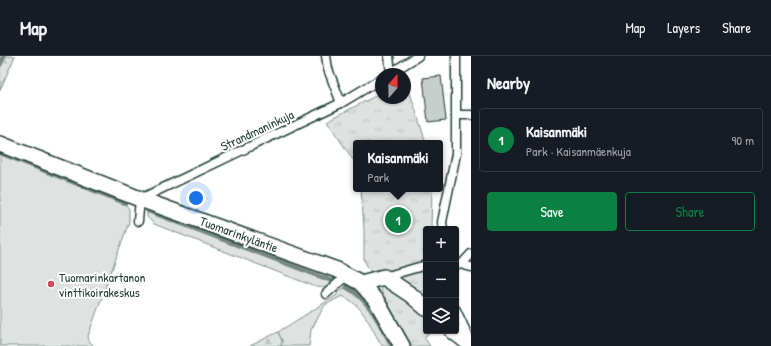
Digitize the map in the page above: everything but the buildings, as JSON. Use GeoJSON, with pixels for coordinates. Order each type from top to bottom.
{"type":"FeatureCollection","features":[{"type":"Feature","properties":{"kind":"street","name":"Tuomarinkyläntie"},"geometry":{"type":"LineString","coordinates":[[0,144],[140,199],[337,270],[347,275],[361,284],[377,302],[402,346]]}},
{"type":"Feature","properties":{"kind":"street"},"geometry":{"type":"LineString","coordinates":[[361,284],[384,277],[410,294],[423,305]]}},
{"type":"Feature","properties":{"kind":"street"},"geometry":{"type":"LineString","coordinates":[[457,334],[471,345]]}},
{"type":"Feature","properties":{"kind":"lane"},"geometry":{"type":"LineString","coordinates":[[326,56],[328,69],[341,103]]}},
{"type":"Feature","properties":{"kind":"lane"},"geometry":{"type":"LineString","coordinates":[[389,56],[390,68]]}},
{"type":"Feature","properties":{"kind":"lane"},"geometry":{"type":"LineString","coordinates":[[398,68],[418,56]]}},
{"type":"Feature","properties":{"kind":"lane"},"geometry":{"type":"LineString","coordinates":[[443,226],[442,222],[456,154],[456,56]]}},
{"type":"Feature","properties":{"kind":"lane","name":"Strandmaninkuja"},"geometry":{"type":"LineString","coordinates":[[140,199],[341,103],[375,83]]}},
{"type":"Feature","properties":{"kind":"lane"},"geometry":{"type":"LineString","coordinates":[[456,115],[471,116]]}},
{"type":"Feature","properties":{"kind":"lane"},"geometry":{"type":"LineString","coordinates":[[138,220],[140,199]]}},
{"type":"Feature","properties":{"kind":"lane"},"geometry":{"type":"LineString","coordinates":[[459,264],[471,254]]}},
{"type":"Feature","properties":{"kind":"lane"},"geometry":{"type":"LineString","coordinates":[[459,264],[471,267]]}},
{"type":"Feature","properties":{"kind":"lane"},"geometry":{"type":"LineString","coordinates":[[384,277],[423,266]]}},
{"type":"Feature","properties":{"kind":"lane"},"geometry":{"type":"LineString","coordinates":[[326,294],[347,275]]}},
{"type":"Feature","properties":{"kind":"lane"},"geometry":{"type":"LineString","coordinates":[[459,316],[471,342]]}},
{"type":"Feature","properties":{"kind":"green space"},"geometry":{"type":"Polygon","coordinates":[[[0,56],[15,56],[0,90],[0,56]]]}},
{"type":"Feature","properties":{"kind":"green space"},"geometry":{"type":"Polygon","coordinates":[[[375,96],[375,104],[411,104],[411,96],[425,140],[353,140],[353,160],[327,121],[375,96]]]}},
{"type":"Feature","properties":{"kind":"green space","name":"Tuomarinkartanon vinttikoirakeskus"},"geometry":{"type":"Polygon","coordinates":[[[0,150],[122,199],[129,209],[129,222],[88,336],[89,341],[94,346],[0,346],[0,150]]]}},
{"type":"Feature","properties":{"kind":"green space"},"geometry":{"type":"Polygon","coordinates":[[[361,192],[432,192],[431,226],[423,226],[423,334],[428,334],[424,337],[430,346],[412,346],[364,260],[364,229],[361,192]]]}},
{"type":"Feature","properties":{"kind":"green space"},"geometry":{"type":"Polygon","coordinates":[[[147,210],[328,274],[334,279],[333,282],[327,287],[316,287],[154,224],[147,217],[147,210]]]}},
{"type":"Feature","properties":{"kind":"green space"},"geometry":{"type":"Polygon","coordinates":[[[349,286],[356,289],[369,303],[396,346],[382,346],[366,317],[356,305],[342,296],[325,305],[311,330],[309,346],[281,346],[282,341],[278,332],[337,295],[338,291],[349,286]]]}},
{"type":"Feature","properties":{"kind":"green space"},"geometry":{"type":"Polygon","coordinates":[[[278,332],[282,341],[281,346],[250,346],[278,332]]]}},
{"type":"Feature","properties":{"kind":"waterway"},"geometry":{"type":"LineString","coordinates":[[0,65],[4,56]]}},
{"type":"Feature","properties":{"kind":"waterway"},"geometry":{"type":"LineString","coordinates":[[0,153],[125,203]]}},
{"type":"Feature","properties":{"kind":"waterway"},"geometry":{"type":"LineString","coordinates":[[148,211],[332,281]]}},
{"type":"Feature","properties":{"kind":"waterway"},"geometry":{"type":"LineString","coordinates":[[346,287],[368,305],[392,346]]}},
{"type":"Feature","properties":{"kind":"place","name":"Kaisanmäki"},"geometry":{"type":"Point","coordinates":[398,220]}},
{"type":"Feature","properties":{"kind":"place","name":"Tuomarinkartanon vinttikoirakeskus"},"geometry":{"type":"Point","coordinates":[51,284]}}]}
